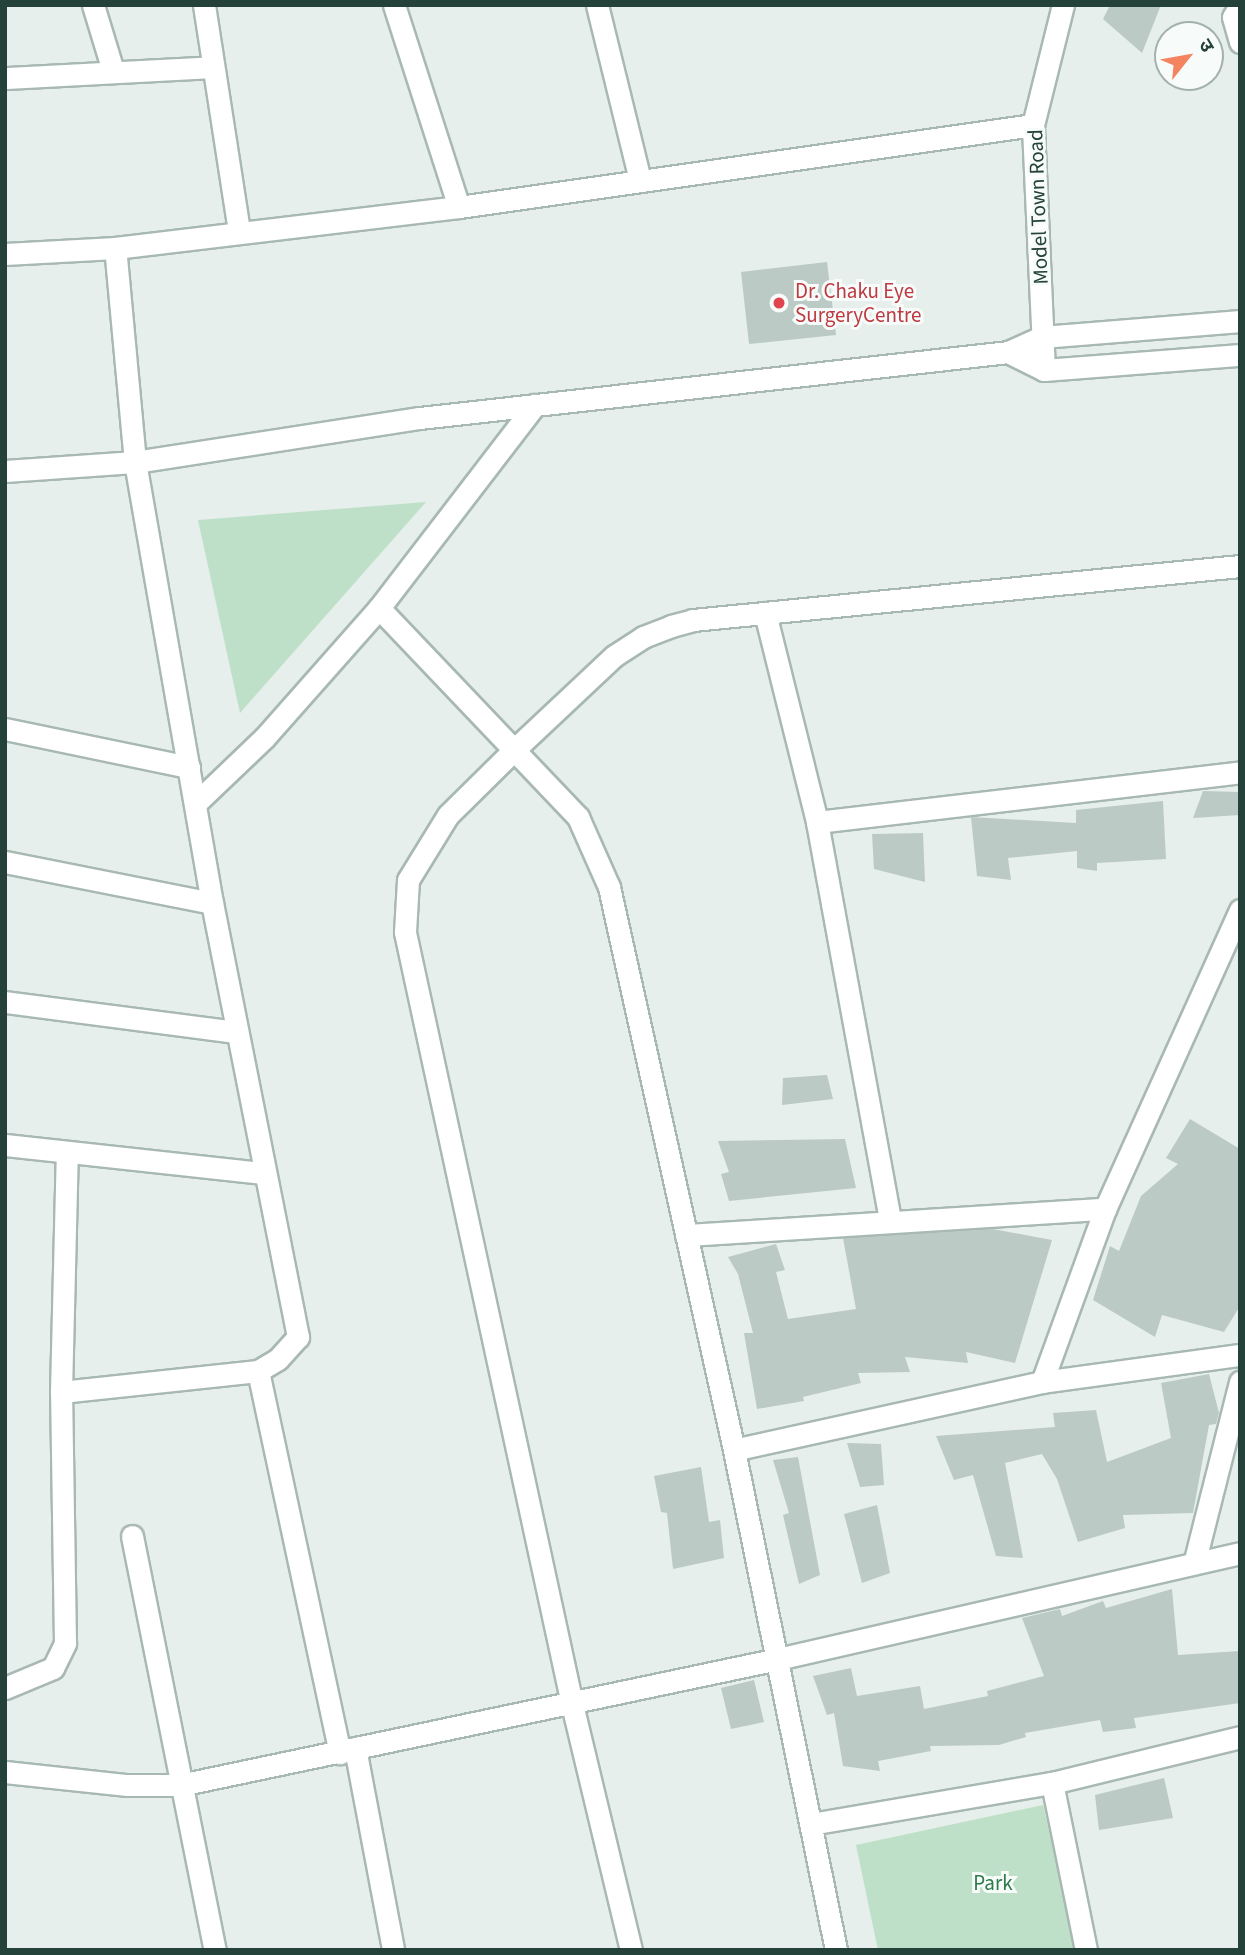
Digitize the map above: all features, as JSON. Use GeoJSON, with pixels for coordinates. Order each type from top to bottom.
{"type":"FeatureCollection","features":[{"type":"Feature","properties":{"kind":"street"},"geometry":{"type":"LineString","coordinates":[[93,5],[113,71]]}},
{"type":"Feature","properties":{"kind":"street"},"geometry":{"type":"LineString","coordinates":[[204,5],[239,232]]}},
{"type":"Feature","properties":{"kind":"street"},"geometry":{"type":"LineString","coordinates":[[394,5],[459,207]]}},
{"type":"Feature","properties":{"kind":"street"},"geometry":{"type":"LineString","coordinates":[[597,5],[640,180]]}},
{"type":"Feature","properties":{"kind":"street","name":"Model Town Road"},"geometry":{"type":"LineString","coordinates":[[1044,370],[1033,125],[1063,5]]}},
{"type":"Feature","properties":{"kind":"street"},"geometry":{"type":"LineString","coordinates":[[1240,6],[1233,17],[1240,42]]}},
{"type":"Feature","properties":{"kind":"street"},"geometry":{"type":"LineString","coordinates":[[5,78],[212,67]]}},
{"type":"Feature","properties":{"kind":"street"},"geometry":{"type":"LineString","coordinates":[[7,248],[115,248],[459,207],[1033,125]]}},
{"type":"Feature","properties":{"kind":"street"},"geometry":{"type":"LineString","coordinates":[[61,1392],[258,1371],[278,1359],[298,1337],[212,903],[135,462],[115,248]]}},
{"type":"Feature","properties":{"kind":"street"},"geometry":{"type":"LineString","coordinates":[[5,471],[135,462],[535,405],[1008,352],[1042,337],[1240,321]]}},
{"type":"Feature","properties":{"kind":"street"},"geometry":{"type":"LineString","coordinates":[[1008,352],[1044,370],[1240,355]]}},
{"type":"Feature","properties":{"kind":"street"},"geometry":{"type":"LineString","coordinates":[[196,803],[265,737],[379,608],[535,405]]}},
{"type":"Feature","properties":{"kind":"street"},"geometry":{"type":"LineString","coordinates":[[631,1950],[572,1704],[405,932],[408,880],[426,845],[449,815],[614,656],[643,637],[693,620],[1240,566]]}},
{"type":"Feature","properties":{"kind":"street"},"geometry":{"type":"LineString","coordinates":[[379,608],[578,817],[609,887],[734,1450],[836,1950]]}},
{"type":"Feature","properties":{"kind":"street"},"geometry":{"type":"LineString","coordinates":[[765,613],[817,822],[890,1220]]}},
{"type":"Feature","properties":{"kind":"street"},"geometry":{"type":"LineString","coordinates":[[5,729],[189,767]]}},
{"type":"Feature","properties":{"kind":"street"},"geometry":{"type":"LineString","coordinates":[[817,822],[1240,772]]}},
{"type":"Feature","properties":{"kind":"street"},"geometry":{"type":"LineString","coordinates":[[5,862],[212,903]]}},
{"type":"Feature","properties":{"kind":"street"},"geometry":{"type":"LineString","coordinates":[[1042,1382],[1105,1209],[1240,910]]}},
{"type":"Feature","properties":{"kind":"street"},"geometry":{"type":"LineString","coordinates":[[5,1002],[237,1032]]}},
{"type":"Feature","properties":{"kind":"street"},"geometry":{"type":"LineString","coordinates":[[5,1145],[264,1173]]}},
{"type":"Feature","properties":{"kind":"street"},"geometry":{"type":"LineString","coordinates":[[5,1688],[53,1668],[65,1643],[61,1392],[67,1152]]}},
{"type":"Feature","properties":{"kind":"street"},"geometry":{"type":"LineString","coordinates":[[686,1235],[890,1220],[1105,1209]]}},
{"type":"Feature","properties":{"kind":"street"},"geometry":{"type":"LineString","coordinates":[[734,1450],[1042,1382],[1240,1355]]}},
{"type":"Feature","properties":{"kind":"street"},"geometry":{"type":"LineString","coordinates":[[258,1371],[393,1950]]}},
{"type":"Feature","properties":{"kind":"street"},"geometry":{"type":"LineString","coordinates":[[1195,1560],[1240,1382]]}},
{"type":"Feature","properties":{"kind":"street"},"geometry":{"type":"LineString","coordinates":[[132,1536],[215,1950]]}},
{"type":"Feature","properties":{"kind":"street"},"geometry":{"type":"LineString","coordinates":[[5,1772],[127,1785],[180,1785],[778,1659],[1195,1560],[1240,1553]]}},
{"type":"Feature","properties":{"kind":"street"},"geometry":{"type":"LineString","coordinates":[[811,1824],[1052,1783],[1240,1737]]}},
{"type":"Feature","properties":{"kind":"street"},"geometry":{"type":"LineString","coordinates":[[1052,1783],[1086,1950]]}},
{"type":"Feature","properties":{"kind":"green space"},"geometry":{"type":"Polygon","coordinates":[[[426,502],[240,713],[198,520],[426,502]]]}},
{"type":"Feature","properties":{"kind":"green space","name":"Park"},"geometry":{"type":"Polygon","coordinates":[[[1043,1805],[1077,1950],[878,1950],[856,1845],[1043,1805]]]}},
{"type":"Feature","properties":{"kind":"building"},"geometry":{"type":"Polygon","coordinates":[[[1110,5],[1161,5],[1142,53],[1103,19],[1110,5]]]}},
{"type":"Feature","properties":{"kind":"building"},"geometry":{"type":"Polygon","coordinates":[[[827,262],[836,335],[749,344],[741,272],[827,262]]]}},
{"type":"Feature","properties":{"kind":"building"},"geometry":{"type":"Polygon","coordinates":[[[1203,791],[1240,792],[1240,815],[1193,818],[1203,791]]]}},
{"type":"Feature","properties":{"kind":"building"},"geometry":{"type":"Polygon","coordinates":[[[1163,801],[1166,859],[1097,863],[1097,871],[1077,868],[1077,851],[1008,858],[1011,880],[977,876],[971,817],[1076,823],[1076,810],[1163,801]]]}},
{"type":"Feature","properties":{"kind":"building"},"geometry":{"type":"Polygon","coordinates":[[[923,833],[925,882],[874,869],[872,834],[923,833]]]}},
{"type":"Feature","properties":{"kind":"building"},"geometry":{"type":"Polygon","coordinates":[[[827,1075],[833,1099],[782,1105],[783,1078],[827,1075]]]}},
{"type":"Feature","properties":{"kind":"building"},"geometry":{"type":"Polygon","coordinates":[[[1190,1119],[1240,1149],[1240,1306],[1224,1332],[1162,1315],[1155,1337],[1093,1300],[1110,1246],[1119,1251],[1141,1196],[1178,1164],[1166,1158],[1190,1119]]]}},
{"type":"Feature","properties":{"kind":"building"},"geometry":{"type":"Polygon","coordinates":[[[845,1139],[856,1188],[729,1201],[721,1174],[729,1172],[718,1141],[845,1139]]]}},
{"type":"Feature","properties":{"kind":"building"},"geometry":{"type":"Polygon","coordinates":[[[993,1229],[1052,1240],[1015,1363],[966,1352],[968,1363],[905,1357],[910,1372],[858,1373],[861,1383],[803,1397],[804,1401],[757,1409],[744,1333],[753,1333],[738,1274],[728,1257],[776,1244],[785,1270],[776,1272],[788,1319],[856,1309],[843,1238],[993,1229]]]}},
{"type":"Feature","properties":{"kind":"building"},"geometry":{"type":"Polygon","coordinates":[[[1209,1374],[1219,1413],[1216,1424],[1209,1425],[1193,1513],[1123,1515],[1125,1528],[1078,1542],[1057,1479],[1042,1454],[1005,1463],[1023,1558],[996,1556],[973,1475],[954,1480],[936,1436],[1055,1427],[1053,1413],[1096,1410],[1107,1462],[1171,1438],[1161,1383],[1209,1374]]]}},
{"type":"Feature","properties":{"kind":"building"},"geometry":{"type":"Polygon","coordinates":[[[847,1443],[881,1444],[884,1485],[860,1487],[847,1443]]]}},
{"type":"Feature","properties":{"kind":"building"},"geometry":{"type":"Polygon","coordinates":[[[798,1457],[820,1575],[799,1584],[783,1515],[789,1513],[773,1460],[798,1457]]]}},
{"type":"Feature","properties":{"kind":"building"},"geometry":{"type":"Polygon","coordinates":[[[701,1467],[709,1522],[720,1520],[724,1558],[673,1569],[667,1513],[661,1512],[654,1476],[701,1467]]]}},
{"type":"Feature","properties":{"kind":"building"},"geometry":{"type":"Polygon","coordinates":[[[877,1505],[890,1573],[862,1583],[844,1514],[877,1505]]]}},
{"type":"Feature","properties":{"kind":"building"},"geometry":{"type":"Polygon","coordinates":[[[1172,1589],[1178,1655],[1240,1651],[1240,1703],[1134,1718],[1136,1728],[1103,1732],[1100,1720],[1025,1733],[1026,1737],[999,1745],[930,1746],[931,1751],[878,1761],[880,1771],[843,1766],[834,1713],[827,1715],[813,1676],[851,1668],[857,1696],[920,1686],[924,1709],[988,1696],[987,1691],[1044,1676],[1022,1618],[1060,1609],[1062,1616],[1103,1601],[1106,1608],[1172,1589]]]}},
{"type":"Feature","properties":{"kind":"building"},"geometry":{"type":"Polygon","coordinates":[[[754,1680],[764,1722],[731,1729],[721,1688],[754,1680]]]}},
{"type":"Feature","properties":{"kind":"building"},"geometry":{"type":"Polygon","coordinates":[[[1164,1778],[1173,1818],[1099,1830],[1095,1795],[1164,1778]]]}},
{"type":"Feature","properties":{"kind":"place","name":"Dr. Chaku Eye SurgeryCentre"},"geometry":{"type":"Point","coordinates":[779,303]}}]}
